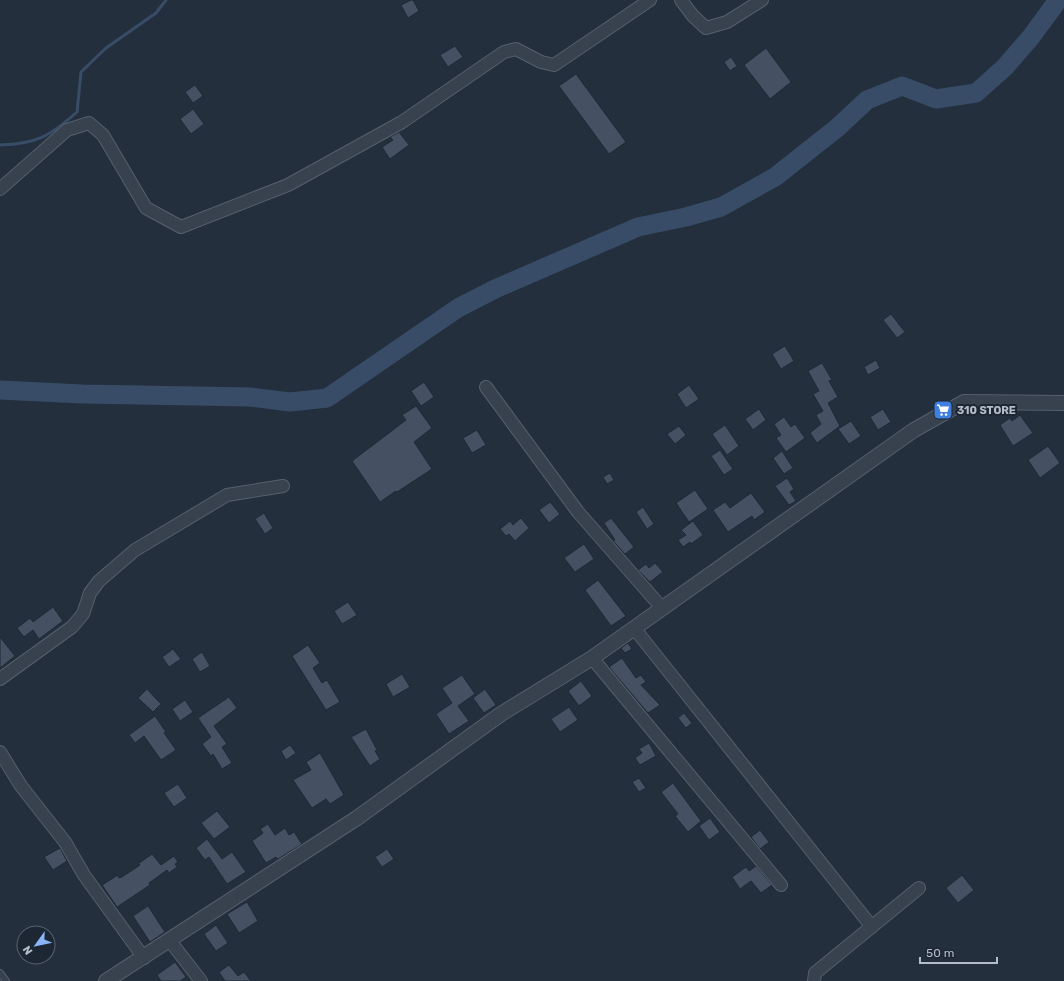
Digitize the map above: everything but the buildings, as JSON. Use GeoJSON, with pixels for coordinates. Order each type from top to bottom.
{"type":"FeatureCollection","features":[{"type":"Feature","properties":{"kind":"street"},"geometry":{"type":"LineString","coordinates":[[0,189],[67,130],[89,122],[103,135],[146,208],[181,227],[288,185],[402,122],[504,52],[516,49],[541,62],[554,65],[650,0]]}},
{"type":"Feature","properties":{"kind":"street"},"geometry":{"type":"LineString","coordinates":[[681,0],[693,16],[706,28],[727,22],[762,0]]}},
{"type":"Feature","properties":{"kind":"street"},"geometry":{"type":"LineString","coordinates":[[486,388],[578,512],[662,608]]}},
{"type":"Feature","properties":{"kind":"street"},"geometry":{"type":"LineString","coordinates":[[106,981],[144,958],[358,818],[502,714],[592,658],[914,430],[964,402],[1064,403]]}},
{"type":"Feature","properties":{"kind":"street"},"geometry":{"type":"LineString","coordinates":[[0,679],[72,627],[83,614],[90,593],[99,581],[135,550],[227,494],[283,486]]}},
{"type":"Feature","properties":{"kind":"street"},"geometry":{"type":"LineString","coordinates":[[634,628],[872,927]]}},
{"type":"Feature","properties":{"kind":"street"},"geometry":{"type":"LineString","coordinates":[[592,658],[781,885]]}},
{"type":"Feature","properties":{"kind":"street"},"geometry":{"type":"LineString","coordinates":[[0,752],[21,786],[65,842],[84,875],[144,958]]}},
{"type":"Feature","properties":{"kind":"street"},"geometry":{"type":"LineString","coordinates":[[814,981],[815,973],[919,888]]}},
{"type":"Feature","properties":{"kind":"street"},"geometry":{"type":"LineString","coordinates":[[170,941],[201,981]]}},
{"type":"Feature","properties":{"kind":"lane"},"geometry":{"type":"LineString","coordinates":[[0,973],[6,981]]}},
{"type":"Feature","properties":{"kind":"waterway"},"geometry":{"type":"LineString","coordinates":[[0,145],[24,143],[42,137],[51,133],[77,112],[81,72],[106,48],[156,13],[166,0]]}},
{"type":"Feature","properties":{"kind":"waterway"},"geometry":{"type":"LineString","coordinates":[[0,390],[82,394],[250,397],[290,402],[327,398],[458,308],[495,289],[638,227],[686,217],[721,207],[775,177],[837,128],[867,100],[902,86],[936,99],[976,93],[1005,67],[1031,37],[1058,0]]}},
{"type":"Feature","properties":{"kind":"place","name":"310 STORE"},"geometry":{"type":"Point","coordinates":[943,410]}}]}
